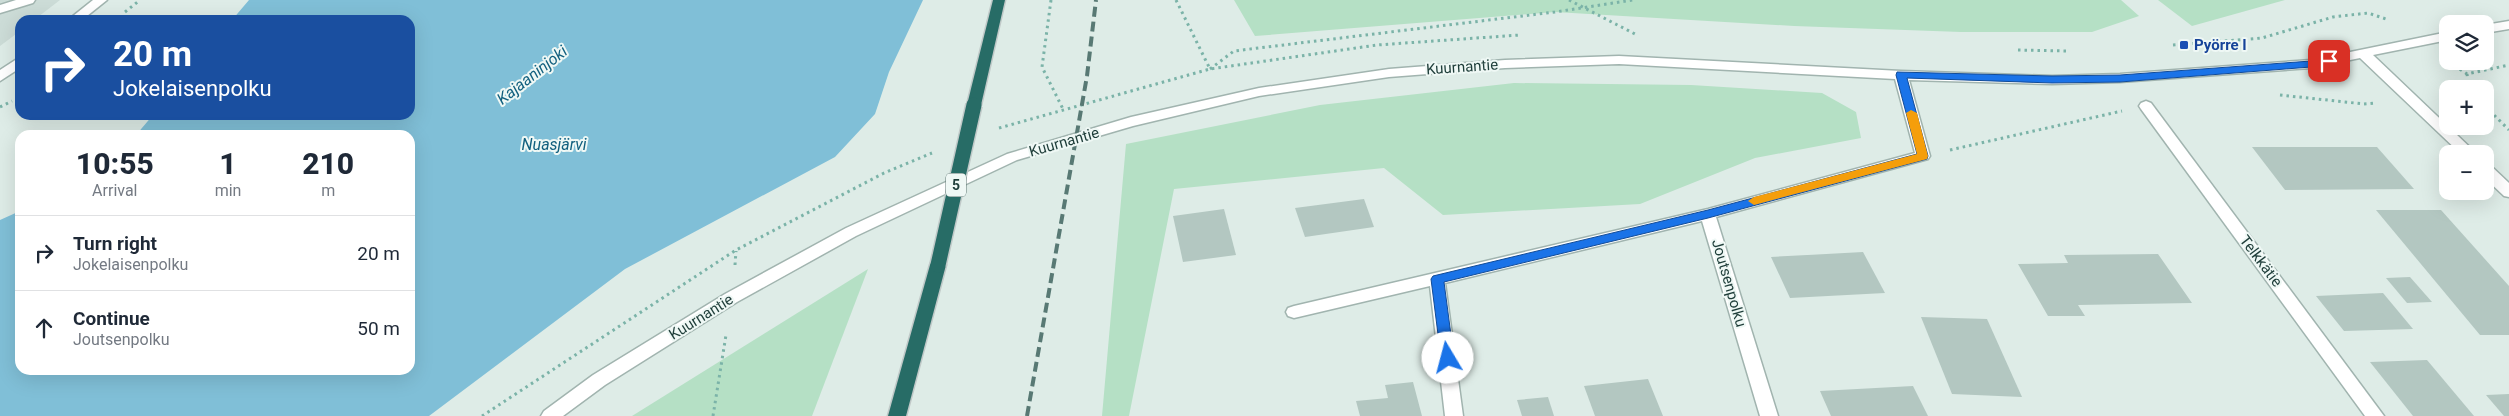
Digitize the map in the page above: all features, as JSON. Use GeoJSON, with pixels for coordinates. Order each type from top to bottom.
{"type":"FeatureCollection","features":[{"type":"Feature","properties":{"kind":"highway","name":"5"},"geometry":{"type":"LineString","coordinates":[[897,416],[938,265],[999,0]]}},
{"type":"Feature","properties":{"kind":"street"},"geometry":{"type":"LineString","coordinates":[[0,9],[29,0]]}},
{"type":"Feature","properties":{"kind":"street"},"geometry":{"type":"LineString","coordinates":[[81,15],[101,0]]}},
{"type":"Feature","properties":{"kind":"street"},"geometry":{"type":"LineString","coordinates":[[2494,28],[2509,25]]}},
{"type":"Feature","properties":{"kind":"street","name":"Kuurnantie"},"geometry":{"type":"LineString","coordinates":[[550,416],[600,380],[732,298],[851,232],[1012,157],[1131,122],[1259,92],[1389,73],[1505,64],[1619,60],[1901,75],[2052,80],[2120,78],[2311,64],[2439,37]]}},
{"type":"Feature","properties":{"kind":"street"},"geometry":{"type":"LineString","coordinates":[[2364,54],[2412,97],[2461,145]]}},
{"type":"Feature","properties":{"kind":"street"},"geometry":{"type":"LineString","coordinates":[[0,77],[15,65]]}},
{"type":"Feature","properties":{"kind":"street"},"geometry":{"type":"LineString","coordinates":[[1294,312],[1708,214],[1923,156],[1901,75]]}},
{"type":"Feature","properties":{"kind":"street","name":"Telkkätie"},"geometry":{"type":"LineString","coordinates":[[2146,106],[2376,416]]}},
{"type":"Feature","properties":{"kind":"street"},"geometry":{"type":"LineString","coordinates":[[2494,178],[2509,192]]}},
{"type":"Feature","properties":{"kind":"street","name":"Joutsenpolku"},"geometry":{"type":"LineString","coordinates":[[1708,214],[1769,416]]}},
{"type":"Feature","properties":{"kind":"street"},"geometry":{"type":"LineString","coordinates":[[1437,279],[1454,416]]}},
{"type":"Feature","properties":{"kind":"path"},"geometry":{"type":"LineString","coordinates":[[1051,0],[1042,67],[1063,109]]}},
{"type":"Feature","properties":{"kind":"path"},"geometry":{"type":"LineString","coordinates":[[1176,0],[1210,69],[1234,51],[1584,8],[1633,0]]}},
{"type":"Feature","properties":{"kind":"path"},"geometry":{"type":"LineString","coordinates":[[1569,0],[1640,36],[1632,36]]}},
{"type":"Feature","properties":{"kind":"path"},"geometry":{"type":"LineString","coordinates":[[2166,46],[2262,38],[2333,17],[2368,13],[2395,22],[2420,40]]}},
{"type":"Feature","properties":{"kind":"path"},"geometry":{"type":"LineString","coordinates":[[1499,35],[1526,35]]}},
{"type":"Feature","properties":{"kind":"path"},"geometry":{"type":"LineString","coordinates":[[2011,50],[2076,51]]}},
{"type":"Feature","properties":{"kind":"path"},"geometry":{"type":"LineString","coordinates":[[2467,74],[2509,65]]}},
{"type":"Feature","properties":{"kind":"path"},"geometry":{"type":"LineString","coordinates":[[2461,70],[2467,74],[2468,80]]}},
{"type":"Feature","properties":{"kind":"path"},"geometry":{"type":"LineString","coordinates":[[2270,95],[2364,104],[2412,97]]}},
{"type":"Feature","properties":{"kind":"path"},"geometry":{"type":"LineString","coordinates":[[1923,156],[2146,106]]}},
{"type":"Feature","properties":{"kind":"path"},"geometry":{"type":"LineString","coordinates":[[2494,115],[2509,130]]}},
{"type":"Feature","properties":{"kind":"path"},"geometry":{"type":"LineString","coordinates":[[482,416],[736,250]]}},
{"type":"Feature","properties":{"kind":"shaded area"},"geometry":{"type":"Polygon","coordinates":[[[0,0],[60,0],[40,15],[15,15],[15,35],[0,46],[0,0]]]}},
{"type":"Feature","properties":{"kind":"green space"},"geometry":{"type":"Polygon","coordinates":[[[1234,0],[2121,0],[2139,16],[2092,32],[1961,32],[1794,26],[1555,12],[1255,36],[1234,0]]]}},
{"type":"Feature","properties":{"kind":"green space"},"geometry":{"type":"Polygon","coordinates":[[[2158,0],[2285,0],[2192,26],[2158,0]]]}},
{"type":"Feature","properties":{"kind":"green space"},"geometry":{"type":"Polygon","coordinates":[[[1514,83],[1691,85],[1822,93],[1856,112],[1861,138],[1755,158],[1640,204],[1443,215],[1384,168],[1174,189],[1129,416],[1102,416],[1126,144],[1320,105],[1514,83]]]}},
{"type":"Feature","properties":{"kind":"green space"},"geometry":{"type":"Polygon","coordinates":[[[868,269],[812,416],[632,416],[868,269]]]}},
{"type":"Feature","properties":{"kind":"water","name":"Nuasjärvi"},"geometry":{"type":"Polygon","coordinates":[[[249,0],[923,0],[889,72],[875,114],[835,157],[625,269],[429,416],[0,416],[0,220],[15,213],[15,375],[415,375],[415,130],[140,130],[149,120],[415,120],[415,15],[236,15],[249,0]]]}},
{"type":"Feature","properties":{"kind":"building"},"geometry":{"type":"Polygon","coordinates":[[[2252,147],[2377,147],[2414,189],[2285,190],[2252,147]]]}},
{"type":"Feature","properties":{"kind":"building"},"geometry":{"type":"Polygon","coordinates":[[[1364,199],[1374,227],[1305,237],[1295,208],[1364,199]]]}},
{"type":"Feature","properties":{"kind":"building"},"geometry":{"type":"Polygon","coordinates":[[[1224,209],[1236,255],[1183,262],[1173,216],[1224,209]]]}},
{"type":"Feature","properties":{"kind":"building"},"geometry":{"type":"Polygon","coordinates":[[[2376,210],[2441,210],[2509,286],[2509,335],[2480,335],[2376,210]]]}},
{"type":"Feature","properties":{"kind":"building"},"geometry":{"type":"Polygon","coordinates":[[[1863,252],[1885,293],[1790,298],[1771,257],[1863,252]]]}},
{"type":"Feature","properties":{"kind":"building"},"geometry":{"type":"Polygon","coordinates":[[[2158,254],[2192,303],[2078,305],[2085,316],[2048,316],[2018,264],[2068,263],[2064,255],[2158,254]]]}},
{"type":"Feature","properties":{"kind":"building"},"geometry":{"type":"Polygon","coordinates":[[[2410,277],[2432,302],[2407,303],[2386,278],[2410,277]]]}},
{"type":"Feature","properties":{"kind":"building"},"geometry":{"type":"Polygon","coordinates":[[[2383,293],[2413,329],[2344,331],[2316,296],[2383,293]]]}},
{"type":"Feature","properties":{"kind":"building"},"geometry":{"type":"Polygon","coordinates":[[[1921,317],[1987,319],[2022,397],[1952,394],[1921,317]]]}},
{"type":"Feature","properties":{"kind":"building"},"geometry":{"type":"Polygon","coordinates":[[[2427,360],[2474,416],[2413,416],[2370,362],[2427,360]]]}},
{"type":"Feature","properties":{"kind":"building"},"geometry":{"type":"Polygon","coordinates":[[[1648,379],[1663,416],[1595,416],[1584,386],[1648,379]]]}},
{"type":"Feature","properties":{"kind":"building"},"geometry":{"type":"Polygon","coordinates":[[[1413,382],[1422,416],[1360,416],[1356,401],[1388,398],[1385,385],[1413,382]]]}},
{"type":"Feature","properties":{"kind":"building"},"geometry":{"type":"Polygon","coordinates":[[[1913,386],[1928,416],[1831,416],[1820,391],[1913,386]]]}},
{"type":"Feature","properties":{"kind":"building"},"geometry":{"type":"Polygon","coordinates":[[[2509,394],[2509,416],[2504,416],[2486,395],[2509,394]]]}},
{"type":"Feature","properties":{"kind":"building"},"geometry":{"type":"Polygon","coordinates":[[[1548,397],[1554,416],[1522,416],[1517,400],[1548,397]]]}},
{"type":"Feature","properties":{"kind":"railway"},"geometry":{"type":"LineString","coordinates":[[1027,416],[1087,76],[1096,0]]}},
{"type":"Feature","properties":{"kind":"slow traffic"},"geometry":{"type":"LineString","coordinates":[[1754,201],[1923,156],[1911,113]]}},
{"type":"Feature","properties":{"kind":"place","name":"Pyörre I"},"geometry":{"type":"Point","coordinates":[2184,45]}},
{"type":"Feature","properties":{"kind":"route"},"geometry":{"type":"LineString","coordinates":[[1448,358],[1437,279],[1708,214],[1923,156],[1901,75],[2052,80],[2120,78],[2311,64],[2329,61]]}},
{"type":"Feature","properties":{"kind":"water label","name":"Kajaaninjoki"},"geometry":{"type":"Point","coordinates":[532,75]}}]}
